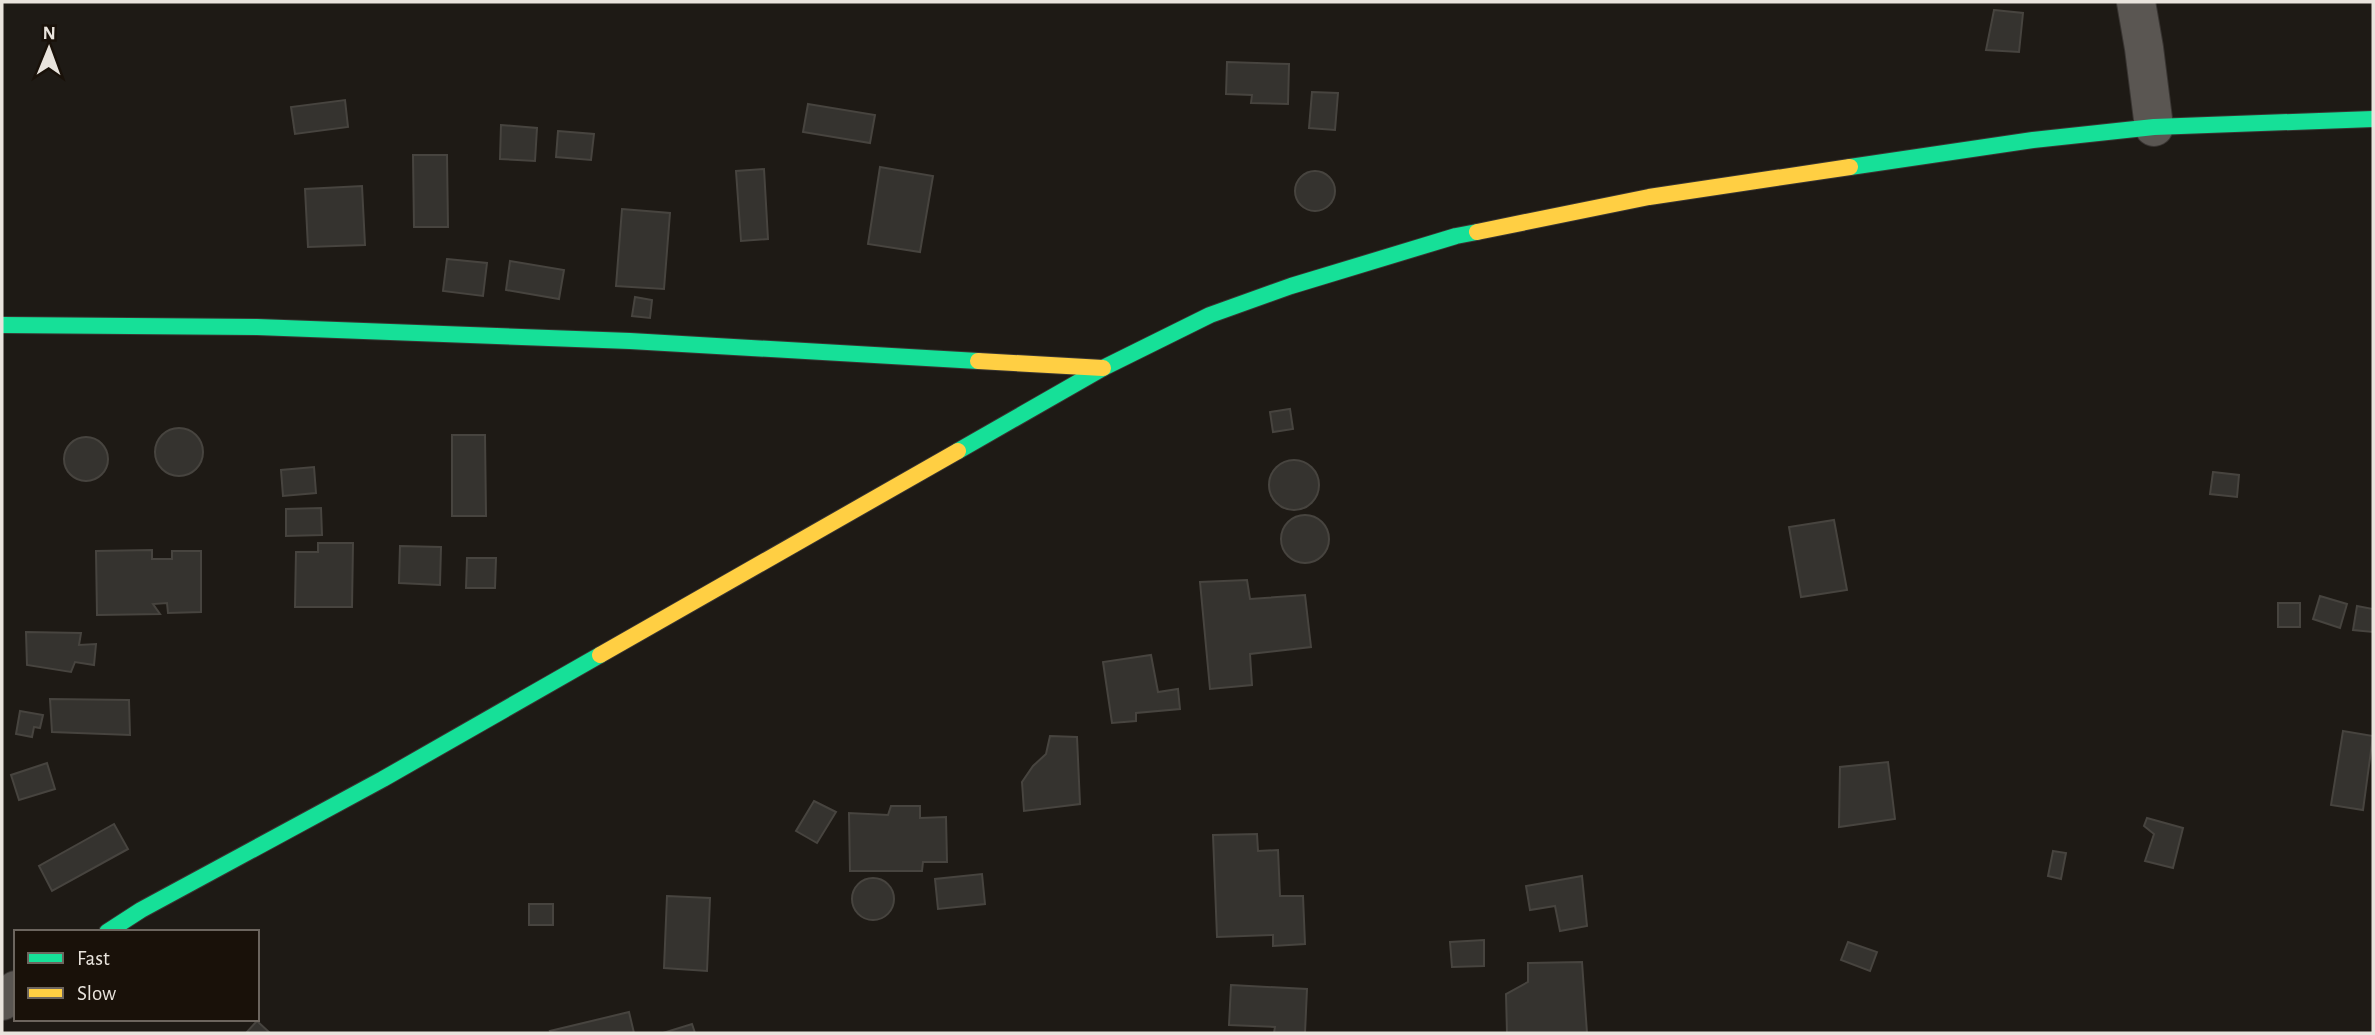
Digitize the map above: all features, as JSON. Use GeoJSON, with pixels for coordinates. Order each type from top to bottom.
{"type":"FeatureCollection","features":[{"type":"Feature","properties":{"kind":"street"},"geometry":{"type":"LineString","coordinates":[[2136,2],[2154,127]]}},
{"type":"Feature","properties":{"kind":"street"},"geometry":{"type":"LineString","coordinates":[[110,930],[383,779],[1103,368],[1210,315],[1291,286],[1456,236],[1649,197],[2033,140],[2154,127],[2373,119]]}},
{"type":"Feature","properties":{"kind":"street"},"geometry":{"type":"LineString","coordinates":[[2,325],[257,327],[630,341],[1103,368]]}},
{"type":"Feature","properties":{"kind":"building"},"geometry":{"type":"Polygon","coordinates":[[[1994,10],[2023,13],[2019,52],[1986,50],[1994,10]]]}},
{"type":"Feature","properties":{"kind":"building"},"geometry":{"type":"Polygon","coordinates":[[[1227,62],[1289,64],[1288,104],[1251,103],[1252,95],[1226,94],[1227,62]]]}},
{"type":"Feature","properties":{"kind":"building"},"geometry":{"type":"Polygon","coordinates":[[[1312,92],[1338,93],[1335,130],[1309,128],[1312,92]]]}},
{"type":"Feature","properties":{"kind":"building"},"geometry":{"type":"Polygon","coordinates":[[[345,100],[348,127],[295,134],[291,107],[345,100]]]}},
{"type":"Feature","properties":{"kind":"building"},"geometry":{"type":"Polygon","coordinates":[[[808,104],[875,115],[870,143],[803,132],[808,104]]]}},
{"type":"Feature","properties":{"kind":"building"},"geometry":{"type":"Polygon","coordinates":[[[501,125],[537,128],[535,161],[500,159],[501,125]]]}},
{"type":"Feature","properties":{"kind":"building"},"geometry":{"type":"Polygon","coordinates":[[[558,131],[594,134],[591,160],[556,157],[558,131]]]}},
{"type":"Feature","properties":{"kind":"building"},"geometry":{"type":"Polygon","coordinates":[[[413,155],[447,155],[448,227],[414,227],[413,155]]]}},
{"type":"Feature","properties":{"kind":"building"},"geometry":{"type":"Polygon","coordinates":[[[880,167],[933,176],[920,252],[868,244],[880,167]]]}},
{"type":"Feature","properties":{"kind":"building"},"geometry":{"type":"Polygon","coordinates":[[[764,169],[768,239],[741,241],[736,171],[764,169]]]}},
{"type":"Feature","properties":{"kind":"building"},"geometry":{"type":"Polygon","coordinates":[[[1315,171],[1329,177],[1335,191],[1329,205],[1315,211],[1301,205],[1295,191],[1301,177],[1315,171]]]}},
{"type":"Feature","properties":{"kind":"building"},"geometry":{"type":"Polygon","coordinates":[[[362,186],[365,245],[308,247],[305,189],[362,186]]]}},
{"type":"Feature","properties":{"kind":"building"},"geometry":{"type":"Polygon","coordinates":[[[622,209],[670,213],[664,289],[616,286],[622,209]]]}},
{"type":"Feature","properties":{"kind":"building"},"geometry":{"type":"Polygon","coordinates":[[[447,259],[487,263],[483,296],[443,291],[447,259]]]}},
{"type":"Feature","properties":{"kind":"building"},"geometry":{"type":"Polygon","coordinates":[[[510,261],[564,270],[559,299],[506,290],[510,261]]]}},
{"type":"Feature","properties":{"kind":"building"},"geometry":{"type":"Polygon","coordinates":[[[635,297],[652,300],[650,318],[632,316],[635,297]]]}},
{"type":"Feature","properties":{"kind":"building"},"geometry":{"type":"Polygon","coordinates":[[[1290,409],[1293,429],[1273,432],[1270,412],[1290,409]]]}},
{"type":"Feature","properties":{"kind":"building"},"geometry":{"type":"Polygon","coordinates":[[[179,428],[196,435],[203,452],[196,469],[179,476],[162,469],[155,452],[162,435],[179,428]]]}},
{"type":"Feature","properties":{"kind":"building"},"geometry":{"type":"Polygon","coordinates":[[[452,435],[485,435],[486,516],[452,516],[452,435]]]}},
{"type":"Feature","properties":{"kind":"building"},"geometry":{"type":"Polygon","coordinates":[[[86,437],[95,438],[102,443],[107,450],[107,468],[102,475],[95,480],[86,481],[77,480],[70,475],[65,468],[64,459],[65,450],[70,443],[77,438],[86,437]]]}},
{"type":"Feature","properties":{"kind":"building"},"geometry":{"type":"Polygon","coordinates":[[[1294,460],[1312,467],[1319,485],[1312,503],[1294,510],[1276,503],[1269,485],[1276,467],[1294,460]]]}},
{"type":"Feature","properties":{"kind":"building"},"geometry":{"type":"Polygon","coordinates":[[[314,467],[316,493],[283,496],[281,470],[314,467]]]}},
{"type":"Feature","properties":{"kind":"building"},"geometry":{"type":"Polygon","coordinates":[[[2213,472],[2239,475],[2237,497],[2210,494],[2213,472]]]}},
{"type":"Feature","properties":{"kind":"building"},"geometry":{"type":"Polygon","coordinates":[[[321,508],[322,535],[286,536],[286,509],[321,508]]]}},
{"type":"Feature","properties":{"kind":"building"},"geometry":{"type":"Polygon","coordinates":[[[1305,515],[1322,522],[1329,539],[1322,556],[1305,563],[1288,556],[1281,539],[1288,522],[1305,515]]]}},
{"type":"Feature","properties":{"kind":"building"},"geometry":{"type":"Polygon","coordinates":[[[1834,520],[1847,590],[1801,597],[1789,527],[1834,520]]]}},
{"type":"Feature","properties":{"kind":"building"},"geometry":{"type":"Polygon","coordinates":[[[318,543],[353,543],[352,607],[295,607],[296,552],[318,552],[318,543]]]}},
{"type":"Feature","properties":{"kind":"building"},"geometry":{"type":"Polygon","coordinates":[[[400,546],[441,547],[440,585],[399,583],[400,546]]]}},
{"type":"Feature","properties":{"kind":"building"},"geometry":{"type":"Polygon","coordinates":[[[152,550],[152,559],[172,559],[172,551],[201,551],[201,612],[168,613],[167,603],[153,604],[160,614],[97,615],[96,551],[152,550]]]}},
{"type":"Feature","properties":{"kind":"building"},"geometry":{"type":"Polygon","coordinates":[[[467,558],[496,558],[495,588],[466,588],[467,558]]]}},
{"type":"Feature","properties":{"kind":"building"},"geometry":{"type":"Polygon","coordinates":[[[1247,580],[1250,599],[1305,595],[1311,647],[1250,654],[1252,685],[1210,689],[1200,582],[1247,580]]]}},
{"type":"Feature","properties":{"kind":"building"},"geometry":{"type":"Polygon","coordinates":[[[2320,596],[2347,604],[2340,628],[2313,619],[2320,596]]]}},
{"type":"Feature","properties":{"kind":"building"},"geometry":{"type":"Polygon","coordinates":[[[2278,603],[2300,603],[2300,627],[2278,627],[2278,603]]]}},
{"type":"Feature","properties":{"kind":"building"},"geometry":{"type":"Polygon","coordinates":[[[2357,606],[2373,609],[2373,632],[2353,630],[2357,606]]]}},
{"type":"Feature","properties":{"kind":"building"},"geometry":{"type":"Polygon","coordinates":[[[26,632],[81,633],[79,645],[96,644],[94,665],[75,662],[71,672],[27,665],[26,632]]]}},
{"type":"Feature","properties":{"kind":"building"},"geometry":{"type":"Polygon","coordinates":[[[1151,655],[1158,692],[1178,689],[1180,709],[1136,713],[1136,721],[1112,723],[1103,662],[1151,655]]]}},
{"type":"Feature","properties":{"kind":"building"},"geometry":{"type":"Polygon","coordinates":[[[50,699],[129,700],[130,735],[52,732],[50,699]]]}},
{"type":"Feature","properties":{"kind":"building"},"geometry":{"type":"Polygon","coordinates":[[[20,711],[43,715],[40,728],[34,727],[32,737],[16,734],[20,711]]]}},
{"type":"Feature","properties":{"kind":"building"},"geometry":{"type":"Polygon","coordinates":[[[2343,731],[2373,736],[2363,810],[2331,805],[2343,731]]]}},
{"type":"Feature","properties":{"kind":"building"},"geometry":{"type":"Polygon","coordinates":[[[1050,736],[1077,737],[1080,804],[1024,811],[1022,782],[1046,754],[1050,736]]]}},
{"type":"Feature","properties":{"kind":"building"},"geometry":{"type":"Polygon","coordinates":[[[1888,762],[1895,819],[1839,827],[1840,767],[1888,762]]]}},
{"type":"Feature","properties":{"kind":"building"},"geometry":{"type":"Polygon","coordinates":[[[47,763],[55,789],[19,800],[11,775],[47,763]]]}},
{"type":"Feature","properties":{"kind":"building"},"geometry":{"type":"Polygon","coordinates":[[[814,801],[836,812],[817,843],[796,831],[814,801]]]}},
{"type":"Feature","properties":{"kind":"building"},"geometry":{"type":"Polygon","coordinates":[[[891,806],[920,806],[920,818],[946,817],[947,862],[923,862],[922,871],[850,871],[849,813],[888,815],[891,806]]]}},
{"type":"Feature","properties":{"kind":"building"},"geometry":{"type":"Polygon","coordinates":[[[2147,818],[2183,828],[2173,868],[2145,861],[2154,834],[2144,826],[2147,818]]]}},
{"type":"Feature","properties":{"kind":"building"},"geometry":{"type":"Polygon","coordinates":[[[114,824],[128,849],[52,891],[39,866],[114,824]]]}},
{"type":"Feature","properties":{"kind":"building"},"geometry":{"type":"Polygon","coordinates":[[[1257,834],[1258,851],[1278,850],[1280,896],[1303,896],[1305,944],[1273,946],[1273,935],[1217,937],[1213,835],[1257,834]]]}},
{"type":"Feature","properties":{"kind":"building"},"geometry":{"type":"Polygon","coordinates":[[[2053,851],[2066,853],[2061,879],[2048,876],[2053,851]]]}},
{"type":"Feature","properties":{"kind":"building"},"geometry":{"type":"Polygon","coordinates":[[[982,874],[985,904],[938,909],[935,879],[982,874]]]}},
{"type":"Feature","properties":{"kind":"building"},"geometry":{"type":"Polygon","coordinates":[[[1582,876],[1587,926],[1560,931],[1555,906],[1530,910],[1526,886],[1582,876]]]}},
{"type":"Feature","properties":{"kind":"building"},"geometry":{"type":"Polygon","coordinates":[[[873,878],[888,884],[894,899],[888,914],[873,920],[858,914],[852,899],[858,884],[873,878]]]}},
{"type":"Feature","properties":{"kind":"building"},"geometry":{"type":"Polygon","coordinates":[[[667,896],[710,898],[707,971],[664,968],[667,896]]]}},
{"type":"Feature","properties":{"kind":"building"},"geometry":{"type":"Polygon","coordinates":[[[529,904],[553,904],[553,925],[529,925],[529,904]]]}},
{"type":"Feature","properties":{"kind":"building"},"geometry":{"type":"Polygon","coordinates":[[[1484,940],[1484,966],[1452,967],[1450,942],[1484,940]]]}},
{"type":"Feature","properties":{"kind":"building"},"geometry":{"type":"Polygon","coordinates":[[[1848,942],[1877,952],[1870,971],[1841,960],[1848,942]]]}},
{"type":"Feature","properties":{"kind":"building"},"geometry":{"type":"Polygon","coordinates":[[[1582,962],[1587,1033],[1507,1033],[1506,994],[1528,982],[1528,963],[1582,962]]]}},
{"type":"Feature","properties":{"kind":"building"},"geometry":{"type":"Polygon","coordinates":[[[1231,985],[1307,989],[1305,1033],[1274,1033],[1275,1027],[1229,1025],[1231,985]]]}},
{"type":"Feature","properties":{"kind":"building"},"geometry":{"type":"Polygon","coordinates":[[[629,1012],[634,1033],[550,1031],[629,1012]]]}},
{"type":"Feature","properties":{"kind":"building"},"geometry":{"type":"Polygon","coordinates":[[[257,1021],[270,1033],[246,1033],[257,1021]]]}},
{"type":"Feature","properties":{"kind":"building"},"geometry":{"type":"Polygon","coordinates":[[[692,1024],[695,1033],[663,1033],[692,1024]]]}},
{"type":"Feature","properties":{"kind":"traffic: fast"},"geometry":{"type":"LineString","coordinates":[[1850,167],[2033,140],[2154,127],[2373,119]]}},
{"type":"Feature","properties":{"kind":"traffic: fast"},"geometry":{"type":"LineString","coordinates":[[958,451],[1103,368],[1210,315],[1291,286],[1477,232]]}},
{"type":"Feature","properties":{"kind":"traffic: fast"},"geometry":{"type":"LineString","coordinates":[[2,325],[257,327],[630,341],[978,361]]}},
{"type":"Feature","properties":{"kind":"traffic: fast"},"geometry":{"type":"LineString","coordinates":[[110,930],[141,910],[383,779],[600,655]]}},
{"type":"Feature","properties":{"kind":"traffic: slow"},"geometry":{"type":"LineString","coordinates":[[1477,232],[1649,197],[1850,167]]}},
{"type":"Feature","properties":{"kind":"traffic: slow"},"geometry":{"type":"LineString","coordinates":[[978,361],[1103,368]]}},
{"type":"Feature","properties":{"kind":"traffic: slow"},"geometry":{"type":"LineString","coordinates":[[600,655],[958,451]]}}]}
